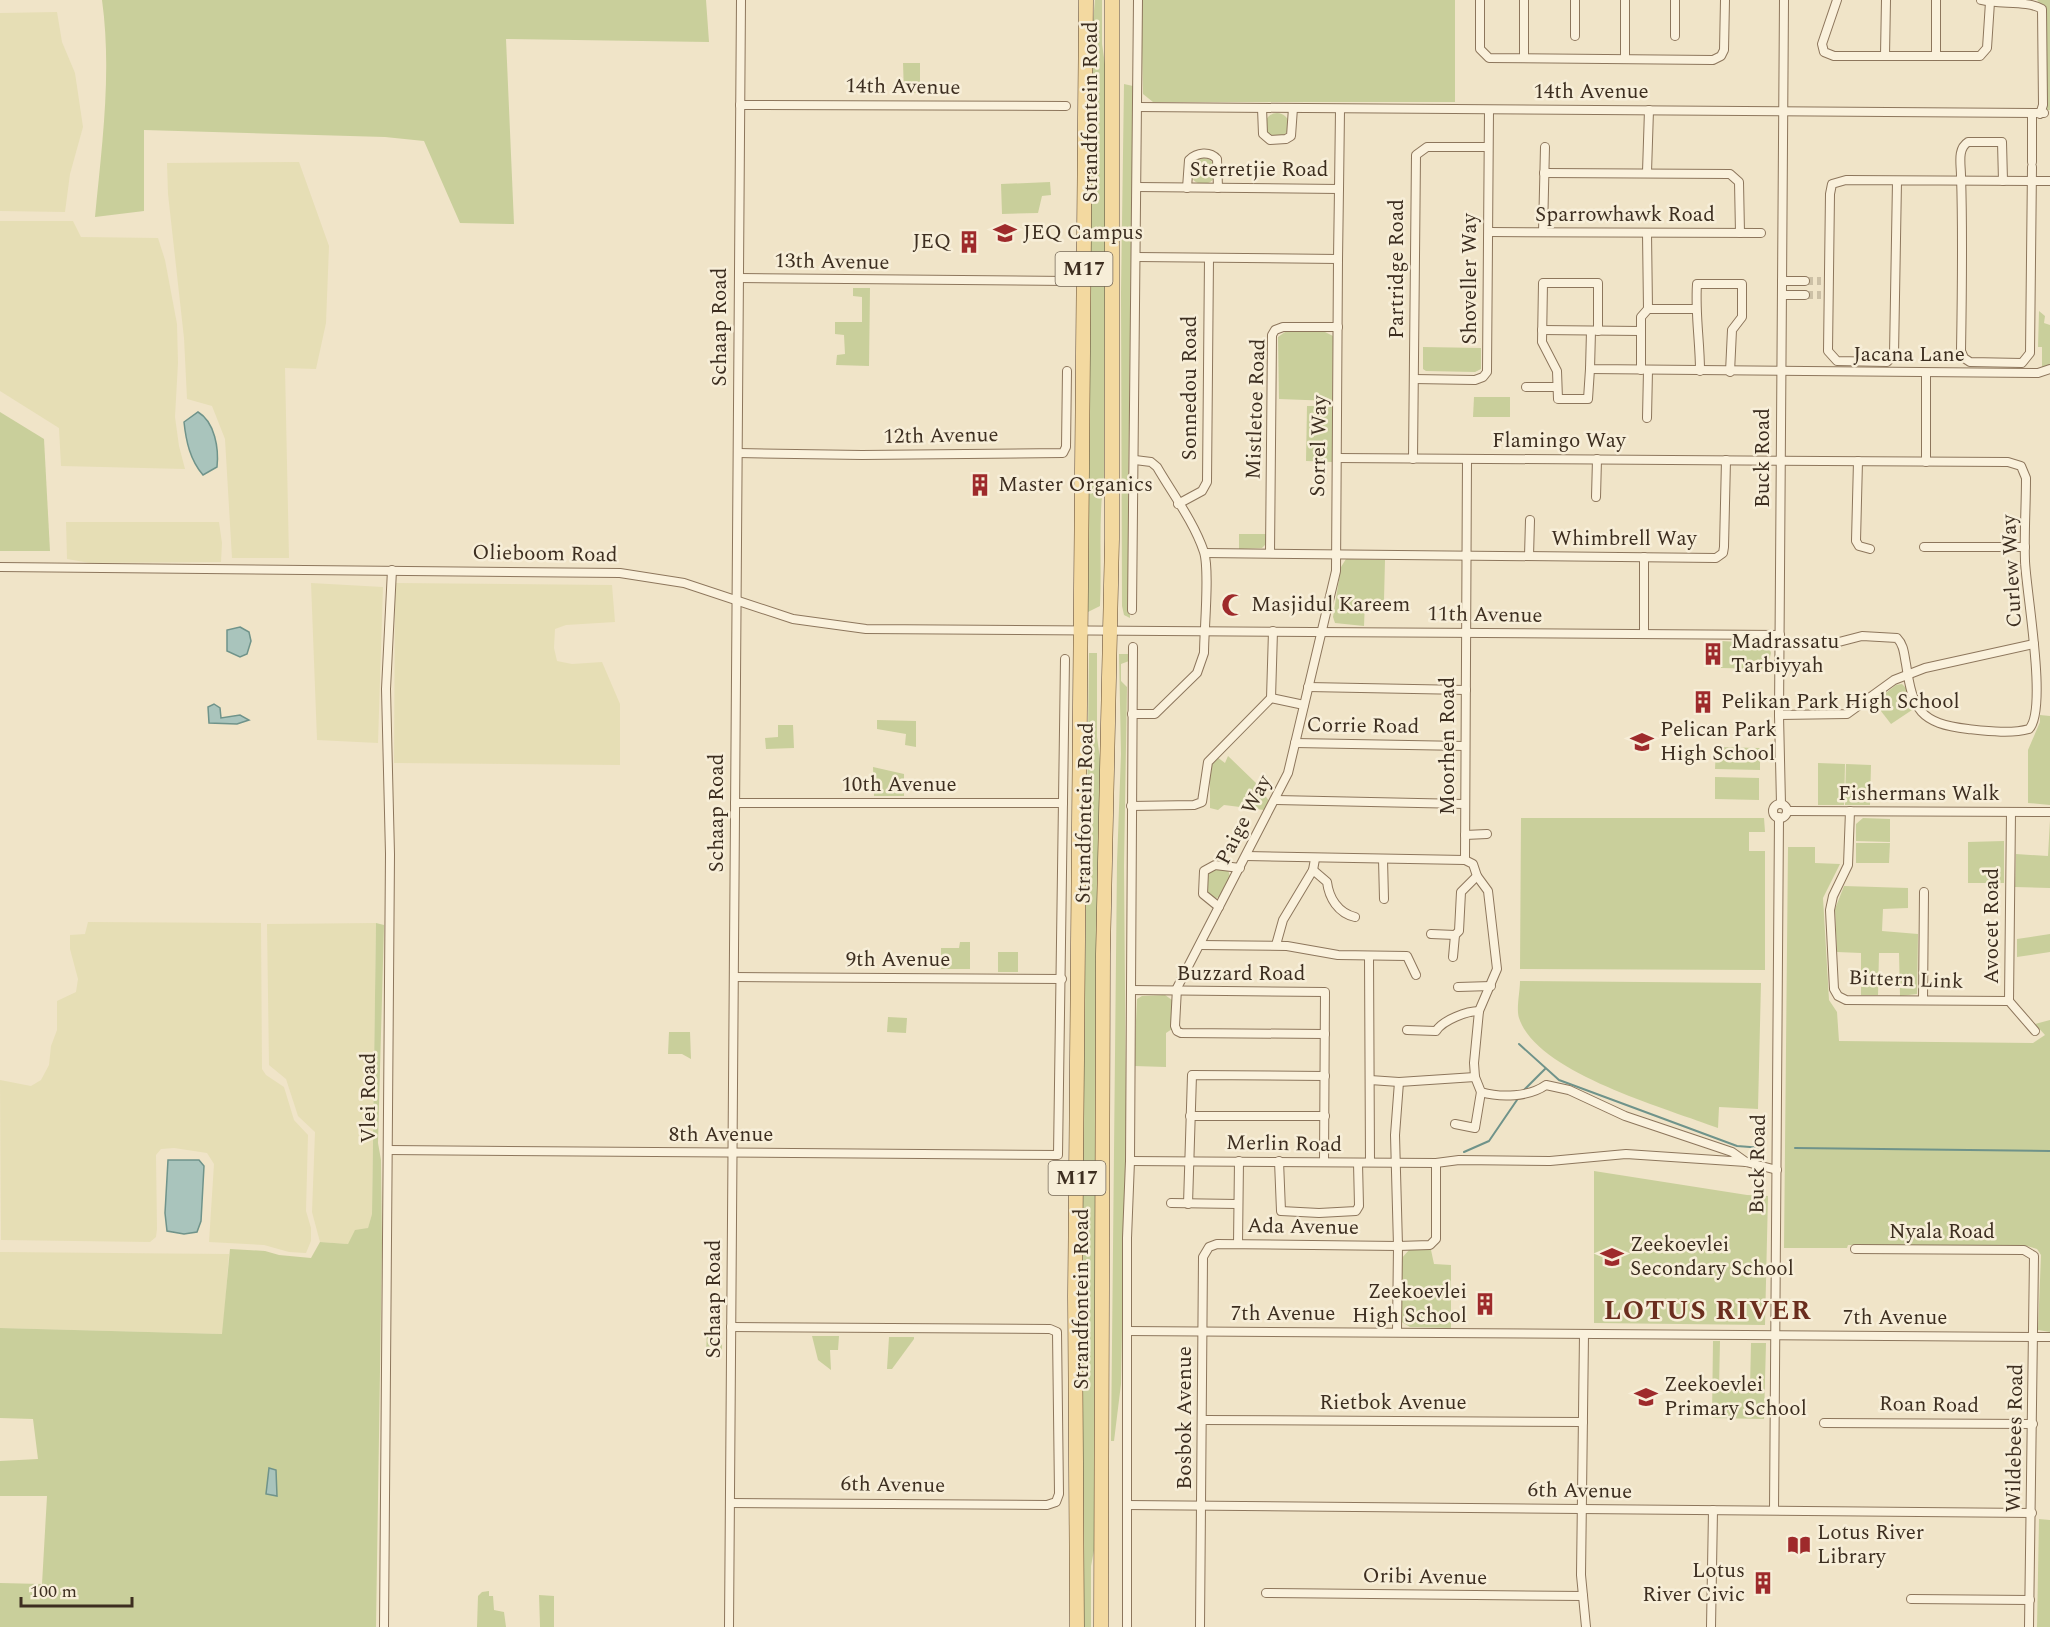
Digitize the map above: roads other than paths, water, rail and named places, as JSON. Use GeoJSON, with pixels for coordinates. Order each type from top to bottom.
{"type":"FeatureCollection","features":[{"type":"Feature","properties":{"kind":"main road","name":"Strandfontein Road"},"geometry":{"type":"LineString","coordinates":[[1077,1627],[1075,1318],[1086,0]]}},
{"type":"Feature","properties":{"kind":"main road","name":"Strandfontein Road"},"geometry":{"type":"LineString","coordinates":[[1101,1627],[1103,954],[1110,629],[1112,0]]}},
{"type":"Feature","properties":{"kind":"street","name":"Schaap Road"},"geometry":{"type":"LineString","coordinates":[[729,1627],[741,0]]}},
{"type":"Feature","properties":{"kind":"street"},"geometry":{"type":"LineString","coordinates":[[1131,610],[1135,460],[1138,0]]}},
{"type":"Feature","properties":{"kind":"street"},"geometry":{"type":"LineString","coordinates":[[1480,0],[1481,52],[1489,58],[1625,59],[1720,58],[1724,50],[1725,0]]}},
{"type":"Feature","properties":{"kind":"street"},"geometry":{"type":"LineString","coordinates":[[1524,0],[1524,58]]}},
{"type":"Feature","properties":{"kind":"street"},"geometry":{"type":"LineString","coordinates":[[1575,0],[1575,36]]}},
{"type":"Feature","properties":{"kind":"street"},"geometry":{"type":"LineString","coordinates":[[1625,0],[1625,59]]}},
{"type":"Feature","properties":{"kind":"street"},"geometry":{"type":"LineString","coordinates":[[1675,36],[1676,0]]}},
{"type":"Feature","properties":{"kind":"street","name":"Buck Road"},"geometry":{"type":"LineString","coordinates":[[1774,1510],[1779,817],[1774,809],[1784,808],[1779,716],[1784,0]]}},
{"type":"Feature","properties":{"kind":"street"},"geometry":{"type":"LineString","coordinates":[[1837,0],[1822,44],[1824,52],[1834,56],[1976,57],[1983,54],[1987,48],[1985,1],[2036,4],[2042,9],[2043,105],[2039,114],[2032,164],[2030,353],[2027,360],[2019,363],[1970,362],[1962,355],[1961,152],[1963,145],[1968,142],[1999,141],[2004,144],[2003,181]]}},
{"type":"Feature","properties":{"kind":"street"},"geometry":{"type":"LineString","coordinates":[[1885,56],[1886,0]]}},
{"type":"Feature","properties":{"kind":"street"},"geometry":{"type":"LineString","coordinates":[[1936,0],[1936,56]]}},
{"type":"Feature","properties":{"kind":"street","name":"14th Avenue"},"geometry":{"type":"LineString","coordinates":[[740,105],[1066,106]]}},
{"type":"Feature","properties":{"kind":"street","name":"14th Avenue"},"geometry":{"type":"LineString","coordinates":[[1138,107],[2039,114]]}},
{"type":"Feature","properties":{"kind":"street"},"geometry":{"type":"LineString","coordinates":[[1262,108],[1263,134],[1270,140],[1286,139],[1291,136],[1293,108]]}},
{"type":"Feature","properties":{"kind":"street","name":"Sterretjie Road"},"geometry":{"type":"LineString","coordinates":[[1137,187],[1339,189],[1340,110]]}},
{"type":"Feature","properties":{"kind":"street","name":"Shoveller Way"},"geometry":{"type":"LineString","coordinates":[[1414,379],[1475,380],[1483,377],[1487,372],[1489,110]]}},
{"type":"Feature","properties":{"kind":"street"},"geometry":{"type":"LineString","coordinates":[[1647,172],[1648,110]]}},
{"type":"Feature","properties":{"kind":"street","name":"Partridge Road"},"geometry":{"type":"LineString","coordinates":[[1413,459],[1416,155],[1427,147],[1488,147]]}},
{"type":"Feature","properties":{"kind":"street"},"geometry":{"type":"LineString","coordinates":[[1543,232],[1545,147]]}},
{"type":"Feature","properties":{"kind":"street"},"geometry":{"type":"LineString","coordinates":[[1186,188],[1189,160],[1195,155],[1207,154],[1217,159],[1218,188]]}},
{"type":"Feature","properties":{"kind":"street"},"geometry":{"type":"LineString","coordinates":[[1544,172],[1730,174],[1736,176],[1740,187],[1740,233]]}},
{"type":"Feature","properties":{"kind":"street"},"geometry":{"type":"LineString","coordinates":[[1897,181],[1896,346],[1893,359],[1883,362],[1843,362],[1833,359],[1828,351],[1825,281],[1830,194],[1833,184],[1846,180],[2050,181]]}},
{"type":"Feature","properties":{"kind":"street","name":"Sorrel Way"},"geometry":{"type":"LineString","coordinates":[[1323,631],[1335,581],[1336,554],[1339,189]]}},
{"type":"Feature","properties":{"kind":"street","name":"Sparrowhawk Road"},"geometry":{"type":"LineString","coordinates":[[1489,232],[1761,233]]}},
{"type":"Feature","properties":{"kind":"street"},"geometry":{"type":"LineString","coordinates":[[1647,233],[1648,309],[1641,317],[1640,331],[1647,418]]}},
{"type":"Feature","properties":{"kind":"street"},"geometry":{"type":"LineString","coordinates":[[1136,257],[1338,259]]}},
{"type":"Feature","properties":{"kind":"street","name":"Sonnedou Road"},"geometry":{"type":"LineString","coordinates":[[1178,504],[1202,491],[1207,482],[1209,258]]}},
{"type":"Feature","properties":{"kind":"street","name":"13th Avenue"},"geometry":{"type":"LineString","coordinates":[[739,278],[1069,281]]}},
{"type":"Feature","properties":{"kind":"street"},"geometry":{"type":"LineString","coordinates":[[1782,281],[1804,281]]}},
{"type":"Feature","properties":{"kind":"street"},"geometry":{"type":"LineString","coordinates":[[1598,282],[1588,399],[1558,399],[1557,371],[1542,345],[1542,330],[1544,283],[1598,282]]}},
{"type":"Feature","properties":{"kind":"street"},"geometry":{"type":"LineString","coordinates":[[1701,371],[1695,309],[1697,284],[1742,284],[1741,319],[1732,330],[1730,372]]}},
{"type":"Feature","properties":{"kind":"street"},"geometry":{"type":"LineString","coordinates":[[1782,295],[1805,295]]}},
{"type":"Feature","properties":{"kind":"street"},"geometry":{"type":"LineString","coordinates":[[1648,309],[1695,309]]}},
{"type":"Feature","properties":{"kind":"street","name":"Mistletoe Road"},"geometry":{"type":"LineString","coordinates":[[1270,553],[1272,335],[1275,330],[1283,327],[1338,327]]}},
{"type":"Feature","properties":{"kind":"street"},"geometry":{"type":"LineString","coordinates":[[1542,330],[1640,331]]}},
{"type":"Feature","properties":{"kind":"street","name":"Jacana Lane"},"geometry":{"type":"LineString","coordinates":[[1590,369],[1781,373],[2037,373],[2050,369]]}},
{"type":"Feature","properties":{"kind":"street","name":"12th Avenue"},"geometry":{"type":"LineString","coordinates":[[738,453],[862,455],[1063,453],[1066,447],[1067,371]]}},
{"type":"Feature","properties":{"kind":"street"},"geometry":{"type":"LineString","coordinates":[[1926,373],[1926,462]]}},
{"type":"Feature","properties":{"kind":"street"},"geometry":{"type":"LineString","coordinates":[[1526,387],[1557,387]]}},
{"type":"Feature","properties":{"kind":"street","name":"Flamingo Way"},"geometry":{"type":"LineString","coordinates":[[1337,458],[1781,461]]}},
{"type":"Feature","properties":{"kind":"street","name":"Moorhen Road"},"geometry":{"type":"LineString","coordinates":[[1465,860],[1467,459]]}},
{"type":"Feature","properties":{"kind":"street"},"geometry":{"type":"LineString","coordinates":[[1596,497],[1597,459]]}},
{"type":"Feature","properties":{"kind":"street"},"geometry":{"type":"LineString","coordinates":[[1132,714],[1155,714],[1197,673],[1203,662],[1205,554],[1157,466],[1151,462],[1135,460]]}},
{"type":"Feature","properties":{"kind":"street","name":"Whimbrell Way"},"geometry":{"type":"LineString","coordinates":[[1205,554],[1720,556],[1724,547],[1726,460]]}},
{"type":"Feature","properties":{"kind":"street","name":"Curlew Way"},"geometry":{"type":"LineString","coordinates":[[1779,716],[1847,714],[1894,680],[1907,675],[2034,644],[2025,547],[2026,478],[2020,466],[2008,462],[1781,461]]}},
{"type":"Feature","properties":{"kind":"street"},"geometry":{"type":"LineString","coordinates":[[1858,462],[1856,541],[1859,546],[1870,549]]}},
{"type":"Feature","properties":{"kind":"street"},"geometry":{"type":"LineString","coordinates":[[1529,556],[1530,520]]}},
{"type":"Feature","properties":{"kind":"street"},"geometry":{"type":"LineString","coordinates":[[1924,547],[2025,547]]}},
{"type":"Feature","properties":{"kind":"street"},"geometry":{"type":"LineString","coordinates":[[1644,557],[1644,634]]}},
{"type":"Feature","properties":{"kind":"street","name":"Olieboom Road"},"geometry":{"type":"LineString","coordinates":[[0,567],[620,573],[684,583],[793,619],[854,628],[1081,629]]}},
{"type":"Feature","properties":{"kind":"street","name":"Vlei Road"},"geometry":{"type":"LineString","coordinates":[[384,1627],[390,809],[386,680],[392,570]]}},
{"type":"Feature","properties":{"kind":"street","name":"11th Avenue"},"geometry":{"type":"LineString","coordinates":[[1081,629],[1780,635]]}},
{"type":"Feature","properties":{"kind":"street"},"geometry":{"type":"LineString","coordinates":[[1131,806],[1194,805],[1202,802],[1208,762],[1271,698],[1273,631]]}},
{"type":"Feature","properties":{"kind":"street","name":"Paige Way"},"geometry":{"type":"LineString","coordinates":[[1176,992],[1288,773],[1323,631]]}},
{"type":"Feature","properties":{"kind":"street"},"geometry":{"type":"LineString","coordinates":[[1835,643],[1862,636],[1894,636],[1903,646],[1907,675],[1917,708],[1930,720],[1945,726],[1983,730],[2029,729],[2035,719],[2034,644]]}},
{"type":"Feature","properties":{"kind":"street"},"geometry":{"type":"LineString","coordinates":[[1127,1627],[1127,1238],[1131,1161],[1133,647]]}},
{"type":"Feature","properties":{"kind":"street"},"geometry":{"type":"LineString","coordinates":[[1062,979],[1065,659]]}},
{"type":"Feature","properties":{"kind":"street"},"geometry":{"type":"LineString","coordinates":[[1308,687],[1466,690]]}},
{"type":"Feature","properties":{"kind":"street"},"geometry":{"type":"LineString","coordinates":[[1271,698],[1304,705]]}},
{"type":"Feature","properties":{"kind":"street","name":"Corrie Road"},"geometry":{"type":"LineString","coordinates":[[1295,743],[1466,746]]}},
{"type":"Feature","properties":{"kind":"street"},"geometry":{"type":"LineString","coordinates":[[1276,800],[1465,804]]}},
{"type":"Feature","properties":{"kind":"street","name":"10th Avenue"},"geometry":{"type":"LineString","coordinates":[[735,803],[1063,803]]}},
{"type":"Feature","properties":{"kind":"street","name":"Fishermans Walk"},"geometry":{"type":"LineString","coordinates":[[1784,808],[1850,811],[2050,812]]}},
{"type":"Feature","properties":{"kind":"street","name":"Bittern Link"},"geometry":{"type":"LineString","coordinates":[[1850,811],[1848,865],[1833,896],[1830,910],[1834,989],[1838,996],[1846,1000],[2009,1000]]}},
{"type":"Feature","properties":{"kind":"street","name":"Avocet Road"},"geometry":{"type":"LineString","coordinates":[[2011,812],[2009,1000],[2035,1031]]}},
{"type":"Feature","properties":{"kind":"street"},"geometry":{"type":"LineString","coordinates":[[1465,835],[1487,834]]}},
{"type":"Feature","properties":{"kind":"street"},"geometry":{"type":"LineString","coordinates":[[1246,856],[1465,860],[1473,864],[1476,876],[1488,891],[1493,918],[1497,969],[1479,1011],[1475,1077],[1481,1092],[1476,1127],[1455,1124]]}},
{"type":"Feature","properties":{"kind":"street"},"geometry":{"type":"LineString","coordinates":[[1276,945],[1283,920],[1313,870],[1315,859]]}},
{"type":"Feature","properties":{"kind":"street"},"geometry":{"type":"LineString","coordinates":[[1383,859],[1384,898]]}},
{"type":"Feature","properties":{"kind":"street"},"geometry":{"type":"LineString","coordinates":[[1219,907],[1203,894],[1204,871],[1215,865],[1240,868]]}},
{"type":"Feature","properties":{"kind":"street"},"geometry":{"type":"LineString","coordinates":[[1313,870],[1327,882],[1330,897],[1339,909],[1355,917]]}},
{"type":"Feature","properties":{"kind":"street"},"geometry":{"type":"LineString","coordinates":[[1453,957],[1455,935],[1459,932],[1462,890],[1476,876]]}},
{"type":"Feature","properties":{"kind":"street"},"geometry":{"type":"LineString","coordinates":[[1923,1000],[1924,892]]}},
{"type":"Feature","properties":{"kind":"street"},"geometry":{"type":"LineString","coordinates":[[1431,934],[1455,935]]}},
{"type":"Feature","properties":{"kind":"street"},"geometry":{"type":"LineString","coordinates":[[1200,945],[1276,945],[1338,956],[1408,954],[1416,975]]}},
{"type":"Feature","properties":{"kind":"street"},"geometry":{"type":"LineString","coordinates":[[1369,956],[1370,1162]]}},
{"type":"Feature","properties":{"kind":"street","name":"9th Avenue"},"geometry":{"type":"LineString","coordinates":[[734,977],[1062,979]]}},
{"type":"Feature","properties":{"kind":"street","name":"8th Avenue"},"geometry":{"type":"LineString","coordinates":[[387,1150],[1054,1157],[1060,1151],[1062,979]]}},
{"type":"Feature","properties":{"kind":"street"},"geometry":{"type":"LineString","coordinates":[[1458,987],[1491,986]]}},
{"type":"Feature","properties":{"kind":"street","name":"Buzzard Road"},"geometry":{"type":"LineString","coordinates":[[1131,990],[1325,992],[1324,1162]]}},
{"type":"Feature","properties":{"kind":"street"},"geometry":{"type":"LineString","coordinates":[[1176,992],[1175,1026],[1181,1033],[1325,1034]]}},
{"type":"Feature","properties":{"kind":"street"},"geometry":{"type":"LineString","coordinates":[[1407,1030],[1436,1031],[1442,1023],[1467,1011],[1479,1011]]}},
{"type":"Feature","properties":{"kind":"street"},"geometry":{"type":"LineString","coordinates":[[1188,1204],[1192,1075],[1325,1076]]}},
{"type":"Feature","properties":{"kind":"street"},"geometry":{"type":"LineString","coordinates":[[1370,1080],[1399,1083],[1441,1077],[1475,1077]]}},
{"type":"Feature","properties":{"kind":"street"},"geometry":{"type":"LineString","coordinates":[[1397,1332],[1398,1163],[1395,1135],[1399,1083]]}},
{"type":"Feature","properties":{"kind":"street"},"geometry":{"type":"LineString","coordinates":[[1481,1092],[1508,1096],[1536,1091],[1546,1084],[1569,1090],[1625,1116],[1732,1152],[1746,1162],[1777,1170]]}},
{"type":"Feature","properties":{"kind":"street"},"geometry":{"type":"LineString","coordinates":[[1190,1116],[1325,1116]]}},
{"type":"Feature","properties":{"kind":"street","name":"Merlin Road"},"geometry":{"type":"LineString","coordinates":[[1131,1161],[1436,1163],[1460,1160],[1550,1161],[1626,1154],[1746,1162]]}},
{"type":"Feature","properties":{"kind":"street"},"geometry":{"type":"LineString","coordinates":[[1238,1244],[1239,1161]]}},
{"type":"Feature","properties":{"kind":"street"},"geometry":{"type":"LineString","coordinates":[[1279,1161],[1278,1208],[1284,1212],[1319,1213],[1356,1211],[1359,1206],[1358,1163]]}},
{"type":"Feature","properties":{"kind":"street","name":"Ada Avenue"},"geometry":{"type":"LineString","coordinates":[[1203,1331],[1203,1257],[1209,1247],[1238,1244],[1430,1245],[1436,1239],[1436,1163]]}},
{"type":"Feature","properties":{"kind":"street"},"geometry":{"type":"LineString","coordinates":[[1171,1203],[1238,1204]]}},
{"type":"Feature","properties":{"kind":"street","name":"Nyala Road"},"geometry":{"type":"LineString","coordinates":[[1855,1249],[2029,1251]]}},
{"type":"Feature","properties":{"kind":"street","name":"Wildebees Road"},"geometry":{"type":"LineString","coordinates":[[2029,1251],[2034,1262],[2029,1627]]}},
{"type":"Feature","properties":{"kind":"street","name":"6th Avenue"},"geometry":{"type":"LineString","coordinates":[[730,1503],[1047,1505],[1056,1502],[1059,1494],[1059,1334],[1050,1329],[731,1327]]}},
{"type":"Feature","properties":{"kind":"street","name":"7th Avenue"},"geometry":{"type":"LineString","coordinates":[[1127,1331],[2050,1337]]}},
{"type":"Feature","properties":{"kind":"street","name":"Bosbok Avenue"},"geometry":{"type":"LineString","coordinates":[[1200,1627],[1203,1331]]}},
{"type":"Feature","properties":{"kind":"street"},"geometry":{"type":"LineString","coordinates":[[1584,1334],[1582,1509],[1583,1596],[1586,1627]]}},
{"type":"Feature","properties":{"kind":"street","name":"Rietbok Avenue"},"geometry":{"type":"LineString","coordinates":[[1203,1420],[1583,1422]]}},
{"type":"Feature","properties":{"kind":"street","name":"Roan Road"},"geometry":{"type":"LineString","coordinates":[[1824,1423],[2033,1424]]}},
{"type":"Feature","properties":{"kind":"street","name":"6th Avenue"},"geometry":{"type":"LineString","coordinates":[[1127,1505],[2032,1513]]}},
{"type":"Feature","properties":{"kind":"street"},"geometry":{"type":"LineString","coordinates":[[1711,1627],[1713,1510]]}},
{"type":"Feature","properties":{"kind":"street","name":"Oribi Avenue"},"geometry":{"type":"LineString","coordinates":[[1266,1593],[1583,1596]]}},
{"type":"Feature","properties":{"kind":"street"},"geometry":{"type":"LineString","coordinates":[[1911,1599],[2030,1600]]}},
{"type":"Feature","properties":{"kind":"water"},"geometry":{"type":"Polygon","coordinates":[[[198,412],[204,416],[212,429],[217,452],[217,467],[203,475],[189,450],[184,422],[198,412]]]}},
{"type":"Feature","properties":{"kind":"water"},"geometry":{"type":"Polygon","coordinates":[[[240,627],[249,632],[251,641],[247,654],[240,657],[227,651],[227,630],[240,627]]]}},
{"type":"Feature","properties":{"kind":"water"},"geometry":{"type":"Polygon","coordinates":[[[214,704],[220,708],[221,718],[240,715],[249,720],[237,724],[209,723],[208,707],[214,704]]]}},
{"type":"Feature","properties":{"kind":"water"},"geometry":{"type":"Polygon","coordinates":[[[168,1160],[199,1160],[204,1166],[201,1221],[197,1232],[184,1234],[167,1231],[165,1213],[168,1160]]]}},
{"type":"Feature","properties":{"kind":"water"},"geometry":{"type":"Polygon","coordinates":[[[269,1468],[276,1470],[277,1496],[266,1494],[269,1468]]]}},
{"type":"Feature","properties":{"kind":"waterway"},"geometry":{"type":"LineString","coordinates":[[1519,1044],[1559,1080],[1737,1146],[1763,1148]]}},
{"type":"Feature","properties":{"kind":"waterway"},"geometry":{"type":"LineString","coordinates":[[1524,1090],[1545,1069]]}},
{"type":"Feature","properties":{"kind":"waterway"},"geometry":{"type":"LineString","coordinates":[[1464,1152],[1489,1141],[1519,1097]]}},
{"type":"Feature","properties":{"kind":"waterway"},"geometry":{"type":"LineString","coordinates":[[1795,1148],[2050,1151]]}},
{"type":"Feature","properties":{"kind":"tunnel"},"geometry":{"type":"LineString","coordinates":[[1805,281],[1821,281]]}},
{"type":"Feature","properties":{"kind":"tunnel"},"geometry":{"type":"LineString","coordinates":[[1805,295],[1821,295]]}},
{"type":"Feature","properties":{"kind":"place","name":"JEQ Campus"},"geometry":{"type":"Point","coordinates":[1005,233]}},
{"type":"Feature","properties":{"kind":"place","name":"JEQ"},"geometry":{"type":"Point","coordinates":[969,242]}},
{"type":"Feature","properties":{"kind":"place","name":"Master Organics"},"geometry":{"type":"Point","coordinates":[980,485]}},
{"type":"Feature","properties":{"kind":"place","name":"Masjidul Kareem"},"geometry":{"type":"Point","coordinates":[1233,605]}},
{"type":"Feature","properties":{"kind":"place","name":"Madrassatu Tarbiyyah"},"geometry":{"type":"Point","coordinates":[1713,654]}},
{"type":"Feature","properties":{"kind":"place","name":"Pelikan Park High School"},"geometry":{"type":"Point","coordinates":[1703,702]}},
{"type":"Feature","properties":{"kind":"place","name":"Pelican Park High School"},"geometry":{"type":"Point","coordinates":[1642,742]}},
{"type":"Feature","properties":{"kind":"place","name":"Zeekoevlei Secondary School"},"geometry":{"type":"Point","coordinates":[1612,1257]}},
{"type":"Feature","properties":{"kind":"place","name":"Zeekoevlei High School"},"geometry":{"type":"Point","coordinates":[1485,1304]}},
{"type":"Feature","properties":{"kind":"place","name":"Zeekoevlei Primary School"},"geometry":{"type":"Point","coordinates":[1646,1397]}},
{"type":"Feature","properties":{"kind":"place","name":"Lotus River Library"},"geometry":{"type":"Point","coordinates":[1799,1545]}},
{"type":"Feature","properties":{"kind":"place","name":"Lotus River Civic"},"geometry":{"type":"Point","coordinates":[1763,1583]}},
{"type":"Feature","properties":{"kind":"district","name":"LOTUS RIVER"},"geometry":{"type":"Point","coordinates":[1708,1311]}}]}
